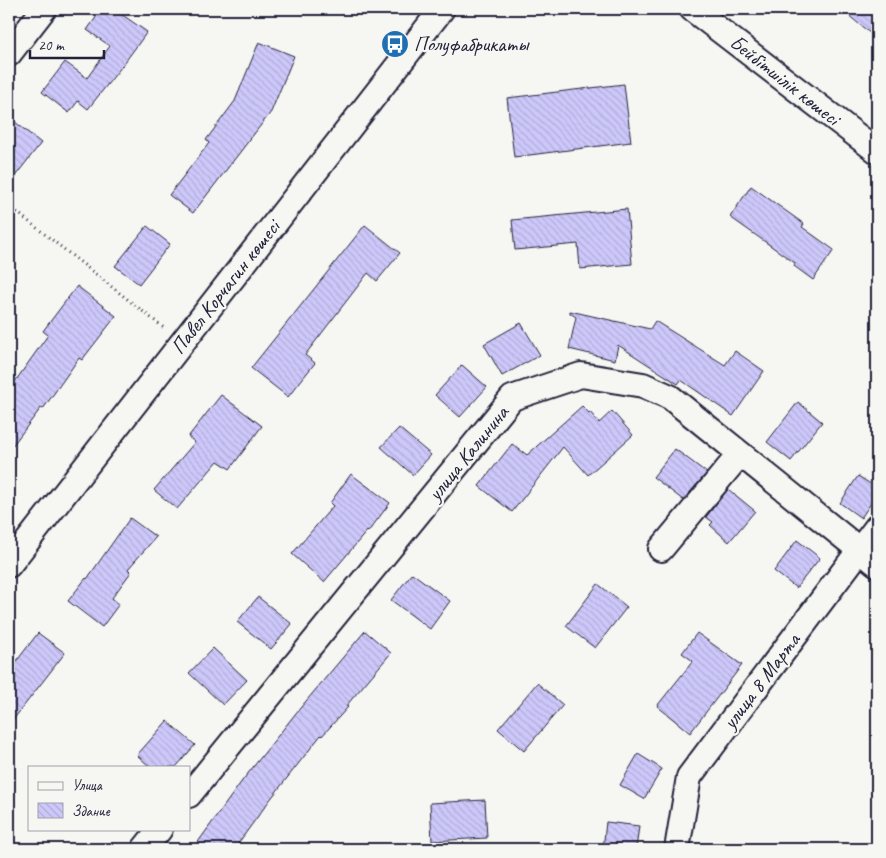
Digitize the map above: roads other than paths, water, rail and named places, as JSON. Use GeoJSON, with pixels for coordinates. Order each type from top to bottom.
{"type":"FeatureCollection","features":[{"type":"Feature","properties":{"kind":"street"},"geometry":{"type":"LineString","coordinates":[[9,54],[44,9]]}},
{"type":"Feature","properties":{"kind":"street","name":"Павел Корчагин көшесі"},"geometry":{"type":"LineString","coordinates":[[9,565],[442,9]]}},
{"type":"Feature","properties":{"kind":"street","name":"Бейбітшілік көшесі"},"geometry":{"type":"LineString","coordinates":[[703,12],[877,151]]}},
{"type":"Feature","properties":{"kind":"street","name":"улица Калинина"},"geometry":{"type":"LineString","coordinates":[[190,793],[512,398],[580,376],[643,385],[670,397],[869,557]]}},
{"type":"Feature","properties":{"kind":"street"},"geometry":{"type":"LineString","coordinates":[[661,549],[740,454]]}},
{"type":"Feature","properties":{"kind":"street","name":"улица 8 Марта"},"geometry":{"type":"LineString","coordinates":[[677,849],[689,777],[869,557],[877,527]]}},
{"type":"Feature","properties":{"kind":"street"},"geometry":{"type":"LineString","coordinates":[[144,849],[159,830]]}},
{"type":"Feature","properties":{"kind":"place","name":"Полуфабрикаты"},"geometry":{"type":"Point","coordinates":[395,44]}}]}
